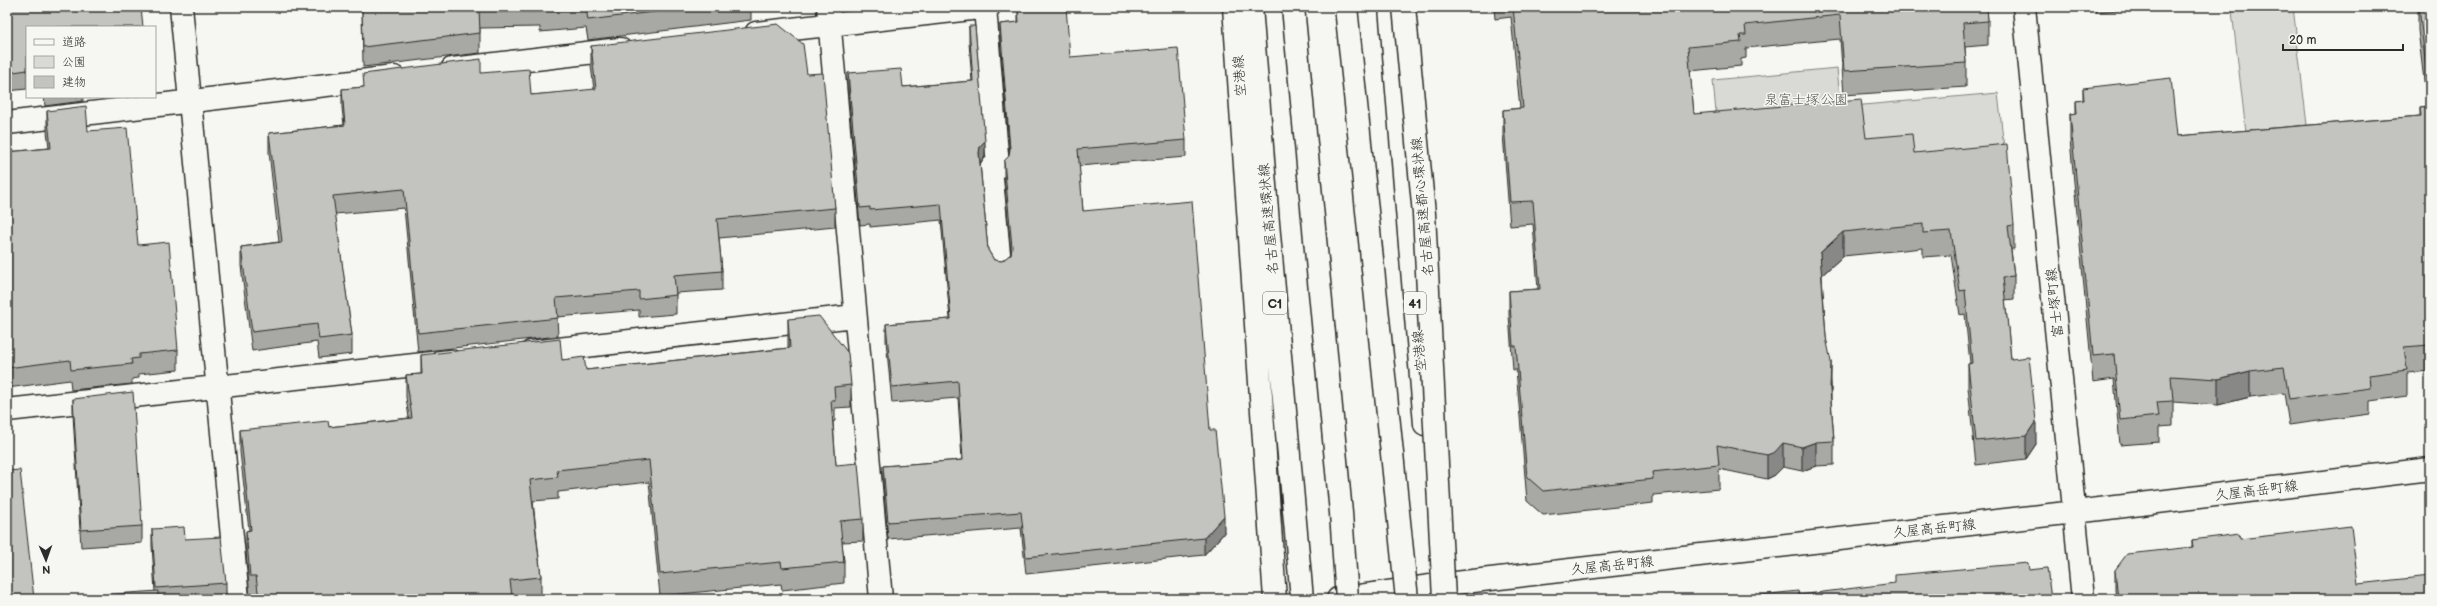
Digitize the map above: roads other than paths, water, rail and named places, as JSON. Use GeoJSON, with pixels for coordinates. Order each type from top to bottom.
{"type":"FeatureCollection","features":[{"type":"Feature","properties":{"kind":"main road"},"geometry":{"type":"LineString","coordinates":[[181,7],[238,599]]}},
{"type":"Feature","properties":{"kind":"main road"},"geometry":{"type":"LineString","coordinates":[[985,7],[998,167],[991,168],[1000,265]]}},
{"type":"Feature","properties":{"kind":"main road"},"geometry":{"type":"LineString","coordinates":[[738,35],[829,16],[989,7]]}},
{"type":"Feature","properties":{"kind":"main road","name":"空港線"},"geometry":{"type":"LineString","coordinates":[[1234,7],[1275,599]]}},
{"type":"Feature","properties":{"kind":"main road","name":"名古屋高速環状線"},"geometry":{"type":"LineString","coordinates":[[1252,7],[1268,223],[1302,599]]}},
{"type":"Feature","properties":{"kind":"main road"},"geometry":{"type":"LineString","coordinates":[[1293,7],[1340,497],[1347,599]]}},
{"type":"Feature","properties":{"kind":"main road"},"geometry":{"type":"LineString","coordinates":[[1346,7],[1366,215],[1407,599]]}},
{"type":"Feature","properties":{"kind":"main road","name":"空港線"},"geometry":{"type":"LineString","coordinates":[[1390,7],[1440,594]]}},
{"type":"Feature","properties":{"kind":"main road","name":"名古屋高速都心環状線"},"geometry":{"type":"LineString","coordinates":[[1404,7],[1424,214],[1440,594]]}},
{"type":"Feature","properties":{"kind":"main road","name":"富士塚町線"},"geometry":{"type":"LineString","coordinates":[[2024,7],[2083,599]]}},
{"type":"Feature","properties":{"kind":"main road"},"geometry":{"type":"LineString","coordinates":[[829,16],[881,599]]}},
{"type":"Feature","properties":{"kind":"main road"},"geometry":{"type":"LineString","coordinates":[[7,124],[644,46]]}},
{"type":"Feature","properties":{"kind":"main road"},"geometry":{"type":"LineString","coordinates":[[511,354],[856,316]]}},
{"type":"Feature","properties":{"kind":"main road"},"geometry":{"type":"LineString","coordinates":[[7,410],[471,359]]}},
{"type":"Feature","properties":{"kind":"main road","name":"久屋高岳町線"},"geometry":{"type":"LineString","coordinates":[[1338,599],[1440,594],[2075,512],[2430,469]]}},
{"type":"Feature","properties":{"kind":"park label","name":"泉富士塚公園"},"geometry":{"type":"Point","coordinates":[1806,99]}}]}
